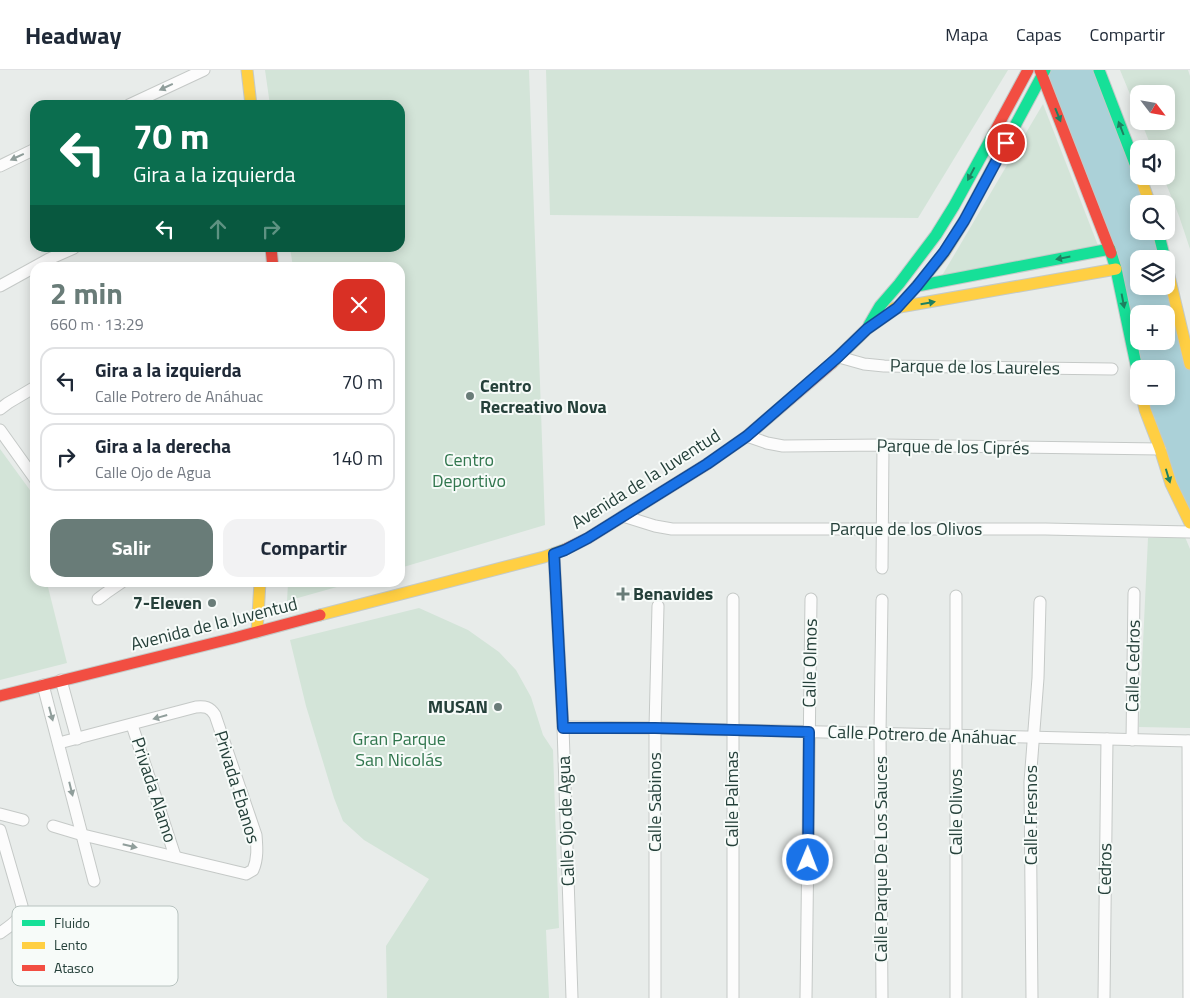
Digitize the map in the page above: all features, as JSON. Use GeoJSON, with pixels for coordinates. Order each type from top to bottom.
{"type":"FeatureCollection","features":[{"type":"Feature","properties":{"kind":"street"},"geometry":{"type":"LineString","coordinates":[[140,100],[204,70]]}},
{"type":"Feature","properties":{"kind":"street"},"geometry":{"type":"LineString","coordinates":[[247,70],[251,100]]}},
{"type":"Feature","properties":{"kind":"street","name":"Avenida de la Juventud"},"geometry":{"type":"LineString","coordinates":[[867,329],[880,306],[936,235],[954,206],[1028,70]]}},
{"type":"Feature","properties":{"kind":"street"},"geometry":{"type":"LineString","coordinates":[[1098,70],[1130,152]]}},
{"type":"Feature","properties":{"kind":"street"},"geometry":{"type":"LineString","coordinates":[[1042,72],[1110,248],[1135,360]]}},
{"type":"Feature","properties":{"kind":"street","name":"Avenida de la Juventud"},"geometry":{"type":"LineString","coordinates":[[0,696],[257,632],[554,554],[565,550],[623,516],[707,464],[747,436],[838,357],[867,329],[897,308],[944,252],[964,221],[1042,72]]}},
{"type":"Feature","properties":{"kind":"street"},"geometry":{"type":"LineString","coordinates":[[0,166],[30,151]]}},
{"type":"Feature","properties":{"kind":"street"},"geometry":{"type":"LineString","coordinates":[[917,286],[1110,248]]}},
{"type":"Feature","properties":{"kind":"street"},"geometry":{"type":"LineString","coordinates":[[44,262],[65,252]]}},
{"type":"Feature","properties":{"kind":"street"},"geometry":{"type":"LineString","coordinates":[[0,286],[30,269]]}},
{"type":"Feature","properties":{"kind":"street"},"geometry":{"type":"LineString","coordinates":[[880,306],[897,308],[1116,269]]}},
{"type":"Feature","properties":{"kind":"street"},"geometry":{"type":"LineString","coordinates":[[1174,295],[1190,364]]}},
{"type":"Feature","properties":{"kind":"street","name":"Parque de los Laureles"},"geometry":{"type":"LineString","coordinates":[[838,357],[864,364],[884,366],[1112,369]]}},
{"type":"Feature","properties":{"kind":"street"},"geometry":{"type":"LineString","coordinates":[[0,409],[30,390]]}},
{"type":"Feature","properties":{"kind":"street"},"geometry":{"type":"LineString","coordinates":[[1144,405],[1171,484],[1190,523]]}},
{"type":"Feature","properties":{"kind":"street"},"geometry":{"type":"LineString","coordinates":[[0,430],[30,472]]}},
{"type":"Feature","properties":{"kind":"street","name":"Parque de los Ciprés"},"geometry":{"type":"LineString","coordinates":[[747,436],[783,446],[883,445],[1160,448]]}},
{"type":"Feature","properties":{"kind":"street"},"geometry":{"type":"LineString","coordinates":[[882,568],[883,445]]}},
{"type":"Feature","properties":{"kind":"street","name":"Parque de los Olivos"},"geometry":{"type":"LineString","coordinates":[[623,516],[672,529],[1045,529],[1190,532]]}},
{"type":"Feature","properties":{"kind":"street","name":"Calle Ojo de Agua"},"geometry":{"type":"LineString","coordinates":[[554,554],[563,728],[572,998]]}},
{"type":"Feature","properties":{"kind":"street"},"geometry":{"type":"LineString","coordinates":[[98,599],[115,587]]}},
{"type":"Feature","properties":{"kind":"street"},"geometry":{"type":"LineString","coordinates":[[257,632],[260,587]]}},
{"type":"Feature","properties":{"kind":"street","name":"Calle Cedros"},"geometry":{"type":"LineString","coordinates":[[1132,740],[1134,593]]}},
{"type":"Feature","properties":{"kind":"street","name":"Calle Olivos"},"geometry":{"type":"LineString","coordinates":[[956,596],[956,998]]}},
{"type":"Feature","properties":{"kind":"street","name":"Calle Palmas"},"geometry":{"type":"LineString","coordinates":[[733,599],[733,998]]}},
{"type":"Feature","properties":{"kind":"street","name":"Calle Olmos"},"geometry":{"type":"LineString","coordinates":[[806,998],[811,599]]}},
{"type":"Feature","properties":{"kind":"street","name":"Calle Parque De Los Sauces"},"geometry":{"type":"LineString","coordinates":[[882,600],[880,733],[882,998]]}},
{"type":"Feature","properties":{"kind":"street","name":"Calle Fresnos"},"geometry":{"type":"LineString","coordinates":[[1032,998],[1030,782],[1038,686],[1040,602]]}},
{"type":"Feature","properties":{"kind":"street","name":"Calle Sabinos"},"geometry":{"type":"LineString","coordinates":[[655,998],[655,728],[658,606]]}},
{"type":"Feature","properties":{"kind":"street"},"geometry":{"type":"LineString","coordinates":[[61,680],[77,739]]}},
{"type":"Feature","properties":{"kind":"street"},"geometry":{"type":"LineString","coordinates":[[43,685],[94,881]]}},
{"type":"Feature","properties":{"kind":"street","name":"Privada Ebanos"},"geometry":{"type":"LineString","coordinates":[[132,724],[196,707],[208,707],[214,715],[256,835],[257,856],[253,870],[250,873],[239,873],[175,856]]}},
{"type":"Feature","properties":{"kind":"street"},"geometry":{"type":"LineString","coordinates":[[59,743],[132,724]]}},
{"type":"Feature","properties":{"kind":"street","name":"Privada Alamo"},"geometry":{"type":"LineString","coordinates":[[132,724],[175,856]]}},
{"type":"Feature","properties":{"kind":"street","name":"Calle Potrero de Anáhuac"},"geometry":{"type":"LineString","coordinates":[[563,728],[655,728],[1189,741]]}},
{"type":"Feature","properties":{"kind":"street","name":"Cedros"},"geometry":{"type":"LineString","coordinates":[[1104,998],[1107,739]]}},
{"type":"Feature","properties":{"kind":"street"},"geometry":{"type":"LineString","coordinates":[[1189,741],[1189,998]]}},
{"type":"Feature","properties":{"kind":"street"},"geometry":{"type":"LineString","coordinates":[[0,814],[23,820]]}},
{"type":"Feature","properties":{"kind":"street"},"geometry":{"type":"LineString","coordinates":[[53,826],[82,835],[175,856]]}},
{"type":"Feature","properties":{"kind":"street"},"geometry":{"type":"LineString","coordinates":[[0,830],[22,906]]}},
{"type":"Feature","properties":{"kind":"street"},"geometry":{"type":"LineString","coordinates":[[0,932],[12,924]]}},
{"type":"Feature","properties":{"kind":"green space","name":"Centro Recreativo Nova"},"geometry":{"type":"Polygon","coordinates":[[[265,70],[529,70],[545,525],[405,567],[405,262],[292,262],[291,252],[405,252],[405,100],[269,100],[265,70]]]}},
{"type":"Feature","properties":{"kind":"green space"},"geometry":{"type":"Polygon","coordinates":[[[546,70],[1008,70],[918,218],[550,215],[546,70]]]}},
{"type":"Feature","properties":{"kind":"green space"},"geometry":{"type":"Polygon","coordinates":[[[1120,70],[1188,70],[1190,76],[1190,249],[1175,206],[1175,195],[1171,195],[1167,185],[1175,185],[1175,140],[1148,140],[1145,130],[1175,130],[1175,85],[1130,85],[1130,94],[1120,70]]]}},
{"type":"Feature","properties":{"kind":"green space"},"geometry":{"type":"Polygon","coordinates":[[[1043,104],[1099,248],[940,279],[1043,104]]]}},
{"type":"Feature","properties":{"kind":"green space"},"geometry":{"type":"Polygon","coordinates":[[[0,449],[30,490],[30,587],[48,587],[67,663],[0,680],[0,449]]]}},
{"type":"Feature","properties":{"kind":"green space"},"geometry":{"type":"Polygon","coordinates":[[[1185,537],[1190,549],[1190,728],[1139,727],[1148,538],[1185,537]]]}},
{"type":"Feature","properties":{"kind":"green space"},"geometry":{"type":"Polygon","coordinates":[[[288,587],[337,587],[287,601],[288,587]]]}},
{"type":"Feature","properties":{"kind":"green space","name":"Gran Parque San Nicolás"},"geometry":{"type":"Polygon","coordinates":[[[419,608],[468,630],[499,652],[516,670],[531,697],[543,735],[553,750],[559,928],[546,930],[549,998],[387,998],[386,946],[429,879],[364,840],[343,821],[334,798],[306,706],[290,640],[419,608]]]}},
{"type":"Feature","properties":{"kind":"water"},"geometry":{"type":"Polygon","coordinates":[[[1040,70],[1100,70],[1130,150],[1130,185],[1143,185],[1147,195],[1130,195],[1130,240],[1160,240],[1163,250],[1130,250],[1130,295],[1169,295],[1172,305],[1130,305],[1130,330],[1116,269],[1040,70]]]}},
{"type":"Feature","properties":{"kind":"water"},"geometry":{"type":"Polygon","coordinates":[[[1175,315],[1190,364],[1190,523],[1146,405],[1175,405],[1175,360],[1137,360],[1135,350],[1175,350],[1175,315]]]}},
{"type":"Feature","properties":{"kind":"traffic: fast"},"geometry":{"type":"LineString","coordinates":[[996,161],[1045,70]]}},
{"type":"Feature","properties":{"kind":"traffic: fast"},"geometry":{"type":"LineString","coordinates":[[1099,70],[1130,151]]}},
{"type":"Feature","properties":{"kind":"traffic: fast"},"geometry":{"type":"LineString","coordinates":[[869,325],[880,306],[936,235],[994,133]]}},
{"type":"Feature","properties":{"kind":"traffic: fast"},"geometry":{"type":"LineString","coordinates":[[1160,240],[1163,250]]}},
{"type":"Feature","properties":{"kind":"traffic: fast"},"geometry":{"type":"LineString","coordinates":[[917,286],[1110,249]]}},
{"type":"Feature","properties":{"kind":"traffic: fast"},"geometry":{"type":"LineString","coordinates":[[1111,253],[1135,360]]}},
{"type":"Feature","properties":{"kind":"traffic: slow"},"geometry":{"type":"LineString","coordinates":[[247,70],[250,100]]}},
{"type":"Feature","properties":{"kind":"traffic: slow"},"geometry":{"type":"LineString","coordinates":[[832,363],[867,329],[897,308],[944,253],[964,221],[996,161]]}},
{"type":"Feature","properties":{"kind":"traffic: slow"},"geometry":{"type":"LineString","coordinates":[[1143,185],[1147,195]]}},
{"type":"Feature","properties":{"kind":"traffic: slow"},"geometry":{"type":"LineString","coordinates":[[894,308],[1116,269]]}},
{"type":"Feature","properties":{"kind":"traffic: slow"},"geometry":{"type":"LineString","coordinates":[[1174,295],[1190,364]]}},
{"type":"Feature","properties":{"kind":"traffic: slow"},"geometry":{"type":"LineString","coordinates":[[1144,405],[1171,484],[1190,523]]}},
{"type":"Feature","properties":{"kind":"traffic: slow"},"geometry":{"type":"LineString","coordinates":[[320,615],[544,557],[566,549]]}},
{"type":"Feature","properties":{"kind":"traffic: slow"},"geometry":{"type":"LineString","coordinates":[[257,632],[260,587]]}},
{"type":"Feature","properties":{"kind":"traffic: jam"},"geometry":{"type":"LineString","coordinates":[[994,133],[1028,70]]}},
{"type":"Feature","properties":{"kind":"traffic: jam"},"geometry":{"type":"LineString","coordinates":[[1040,70],[1111,253]]}},
{"type":"Feature","properties":{"kind":"traffic: jam"},"geometry":{"type":"LineString","coordinates":[[271,252],[272,262]]}},
{"type":"Feature","properties":{"kind":"traffic: jam"},"geometry":{"type":"LineString","coordinates":[[566,549],[588,538],[707,464],[747,436],[832,363]]}},
{"type":"Feature","properties":{"kind":"traffic: jam"},"geometry":{"type":"LineString","coordinates":[[0,696],[320,615]]}},
{"type":"Feature","properties":{"kind":"place","name":"Centro Recreativo Nova"},"geometry":{"type":"Point","coordinates":[470,396]}},
{"type":"Feature","properties":{"kind":"place","name":"Benavides"},"geometry":{"type":"Point","coordinates":[623,594]}},
{"type":"Feature","properties":{"kind":"place","name":"7-Eleven"},"geometry":{"type":"Point","coordinates":[212,603]}},
{"type":"Feature","properties":{"kind":"place","name":"MUSAN"},"geometry":{"type":"Point","coordinates":[498,707]}},
{"type":"Feature","properties":{"kind":"route"},"geometry":{"type":"LineString","coordinates":[[808,860],[809,732],[563,728],[554,554],[588,538],[707,464],[747,436],[838,357],[867,329],[897,308],[944,252],[964,221],[1006,143]]}},
{"type":"Feature","properties":{"kind":"park label","name":"Centro Deportivo"},"geometry":{"type":"Point","coordinates":[469,470]}}]}
